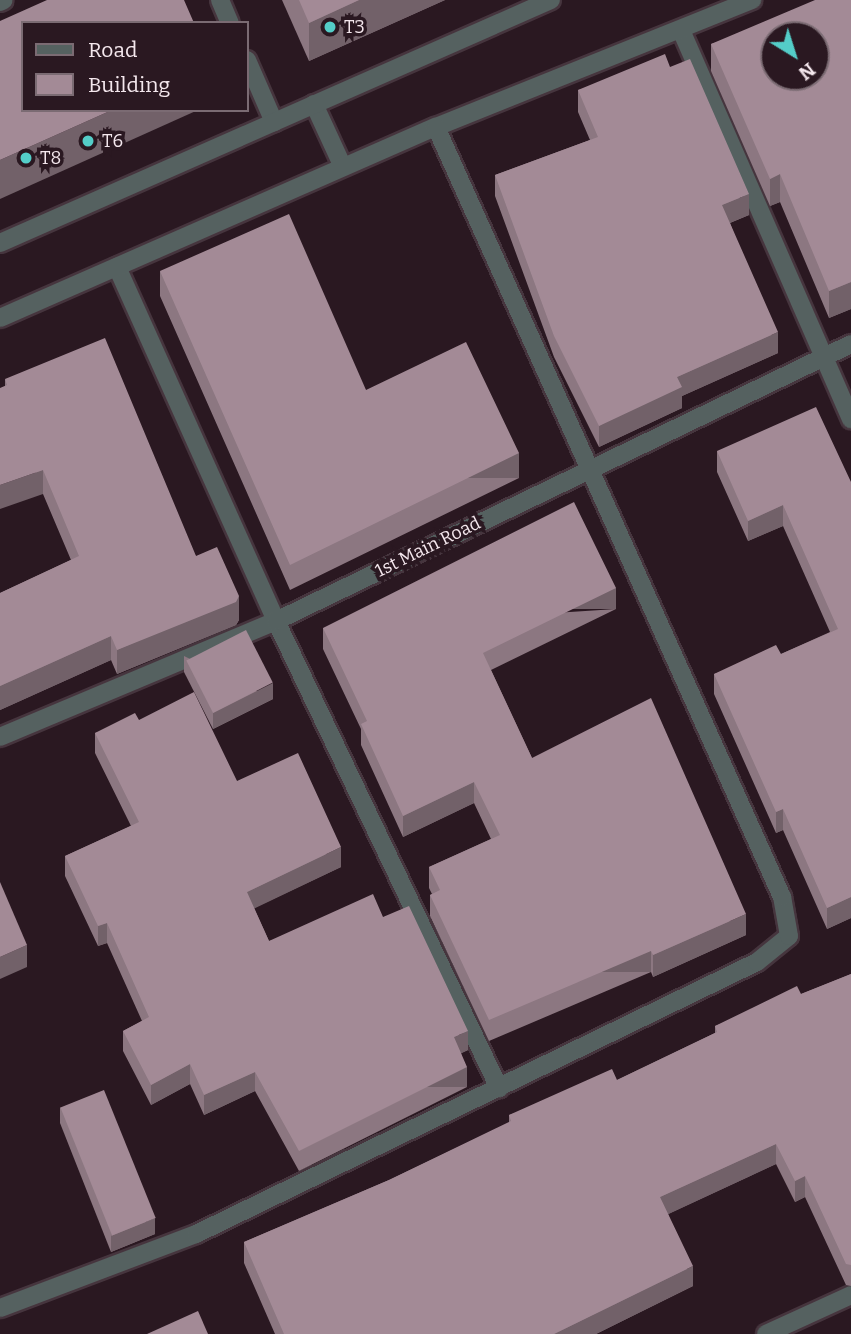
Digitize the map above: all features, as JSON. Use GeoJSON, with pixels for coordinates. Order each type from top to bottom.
{"type":"FeatureCollection","features":[{"type":"Feature","properties":{"kind":"street"},"geometry":{"type":"LineString","coordinates":[[220,0],[229,21]]}},
{"type":"Feature","properties":{"kind":"street"},"geometry":{"type":"LineString","coordinates":[[0,243],[551,0]]}},
{"type":"Feature","properties":{"kind":"street"},"geometry":{"type":"LineString","coordinates":[[0,318],[436,127],[752,0]]}},
{"type":"Feature","properties":{"kind":"street"},"geometry":{"type":"LineString","coordinates":[[681,30],[851,420]]}},
{"type":"Feature","properties":{"kind":"street"},"geometry":{"type":"LineString","coordinates":[[248,62],[274,122]]}},
{"type":"Feature","properties":{"kind":"street"},"geometry":{"type":"LineString","coordinates":[[314,104],[343,167]]}},
{"type":"Feature","properties":{"kind":"street"},"geometry":{"type":"LineString","coordinates":[[0,1308],[195,1234],[757,962],[789,936],[782,897],[436,127]]}},
{"type":"Feature","properties":{"kind":"street"},"geometry":{"type":"LineString","coordinates":[[117,267],[276,621],[499,1088]]}},
{"type":"Feature","properties":{"kind":"street","name":"1st Main Road"},"geometry":{"type":"LineString","coordinates":[[0,737],[276,621],[851,344]]}},
{"type":"Feature","properties":{"kind":"street"},"geometry":{"type":"LineString","coordinates":[[766,1334],[851,1295]]}},
{"type":"Feature","properties":{"kind":"building"},"geometry":{"type":"Polygon","coordinates":[[[47,0],[184,0],[193,21],[21,21],[21,112],[108,112],[0,160],[0,21],[47,0]]]}},
{"type":"Feature","properties":{"kind":"building"},"geometry":{"type":"Polygon","coordinates":[[[299,0],[359,0],[309,23],[299,0]]]}},
{"type":"Feature","properties":{"kind":"building"},"geometry":{"type":"Polygon","coordinates":[[[815,0],[851,0],[851,282],[829,291],[780,174],[770,179],[711,44],[760,23],[760,91],[830,91],[830,21],[765,21],[815,0]]]}},
{"type":"Feature","properties":{"kind":"building"},"geometry":{"type":"Polygon","coordinates":[[[665,54],[670,67],[690,59],[749,194],[722,205],[778,332],[677,377],[682,387],[599,426],[554,336],[495,175],[598,137],[578,90],[665,54]]]}},
{"type":"Feature","properties":{"kind":"building"},"geometry":{"type":"Polygon","coordinates":[[[289,214],[366,390],[466,342],[519,453],[290,565],[160,271],[289,214]]]}},
{"type":"Feature","properties":{"kind":"building"},"geometry":{"type":"Polygon","coordinates":[[[105,338],[196,556],[217,547],[239,596],[236,602],[117,650],[111,636],[0,686],[0,593],[79,556],[43,470],[0,485],[0,388],[7,385],[5,379],[105,338]]]}},
{"type":"Feature","properties":{"kind":"building"},"geometry":{"type":"Polygon","coordinates":[[[816,407],[851,482],[851,897],[827,908],[783,809],[776,812],[714,674],[776,645],[781,654],[838,629],[783,505],[748,521],[717,451],[816,407]]]}},
{"type":"Feature","properties":{"kind":"building"},"geometry":{"type":"Polygon","coordinates":[[[574,502],[616,588],[483,653],[532,758],[651,698],[746,914],[653,955],[651,951],[489,1020],[430,895],[440,890],[429,867],[500,835],[474,782],[403,816],[361,724],[367,721],[323,628],[574,502]]]}},
{"type":"Feature","properties":{"kind":"building"},"geometry":{"type":"Polygon","coordinates":[[[246,630],[273,683],[213,713],[186,660],[246,630]]]}},
{"type":"Feature","properties":{"kind":"building"},"geometry":{"type":"Polygon","coordinates":[[[194,692],[237,781],[298,753],[341,847],[247,892],[269,941],[373,894],[383,917],[409,906],[468,1031],[454,1037],[467,1067],[299,1151],[255,1072],[204,1095],[190,1064],[151,1085],[123,1031],[149,1017],[107,923],[98,926],[65,856],[139,822],[95,733],[135,713],[139,720],[194,692]]]}},
{"type":"Feature","properties":{"kind":"building"},"geometry":{"type":"Polygon","coordinates":[[[0,882],[27,945],[0,957],[0,882]]]}},
{"type":"Feature","properties":{"kind":"building"},"geometry":{"type":"Polygon","coordinates":[[[851,974],[851,1265],[846,1264],[805,1176],[795,1181],[776,1144],[660,1197],[693,1266],[554,1334],[284,1334],[244,1242],[389,1180],[511,1121],[509,1115],[612,1069],[617,1080],[717,1032],[715,1026],[797,986],[801,994],[851,974]]]}},
{"type":"Feature","properties":{"kind":"building"},"geometry":{"type":"Polygon","coordinates":[[[104,1090],[156,1218],[112,1236],[60,1108],[104,1090]]]}},
{"type":"Feature","properties":{"kind":"building"},"geometry":{"type":"Polygon","coordinates":[[[198,1311],[208,1334],[147,1334],[198,1311]]]}},
{"type":"Feature","properties":{"kind":"place","name":"T3"},"geometry":{"type":"Point","coordinates":[330,27]}},
{"type":"Feature","properties":{"kind":"place","name":"T6"},"geometry":{"type":"Point","coordinates":[88,141]}},
{"type":"Feature","properties":{"kind":"place","name":"T8"},"geometry":{"type":"Point","coordinates":[26,158]}}]}
